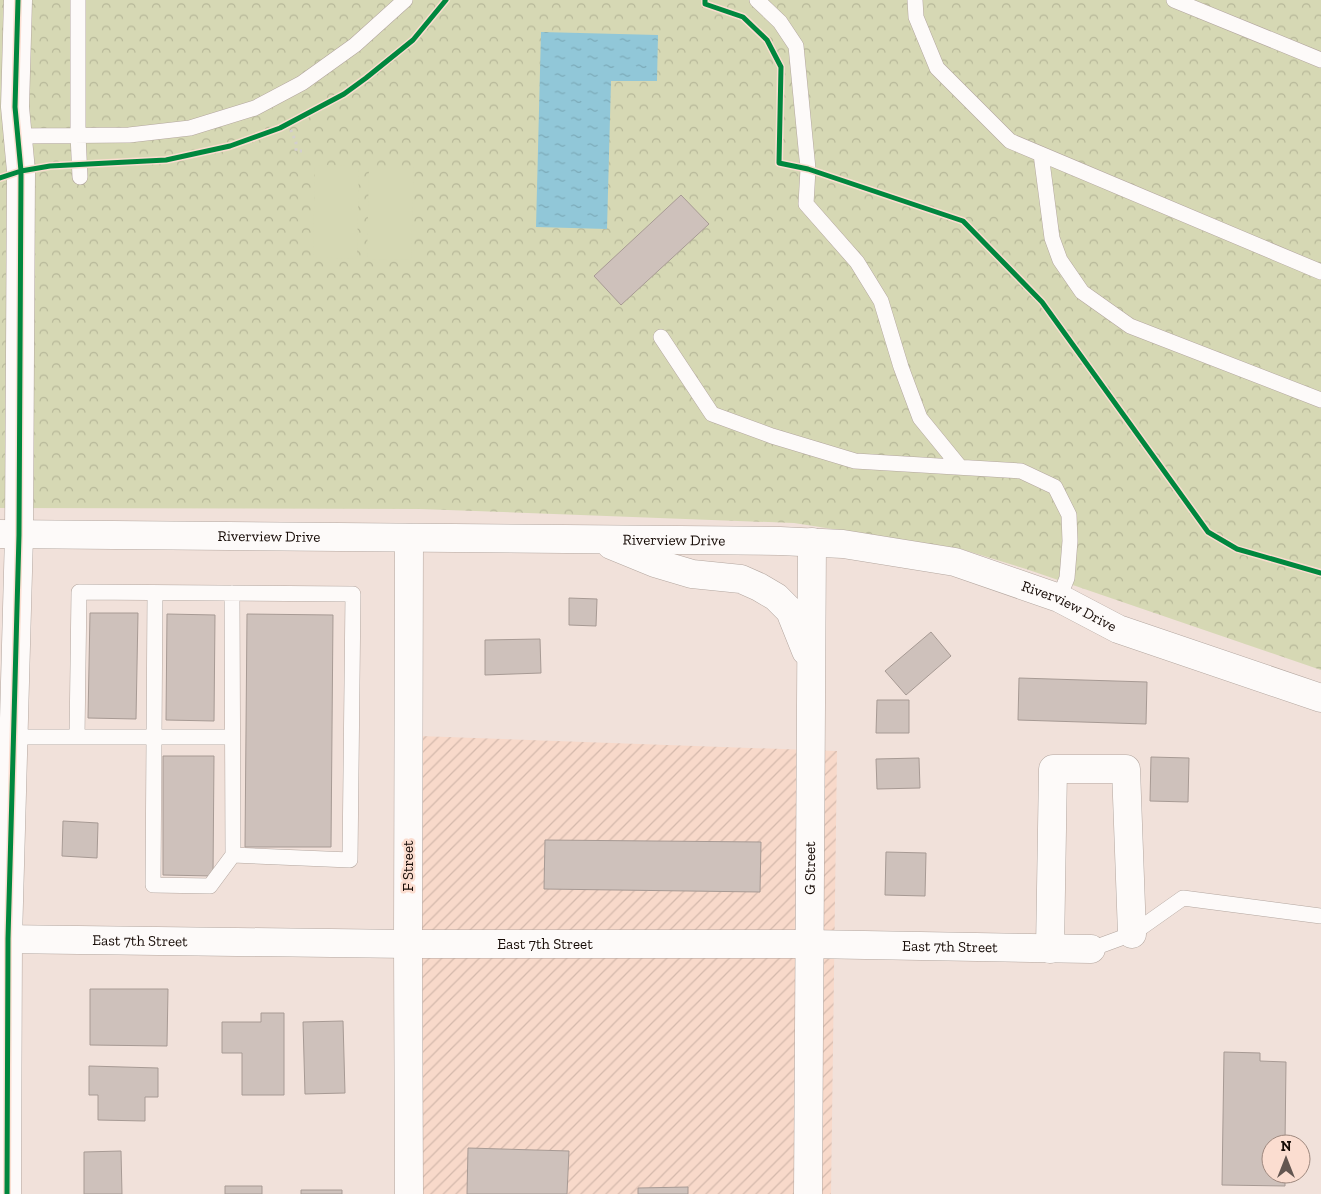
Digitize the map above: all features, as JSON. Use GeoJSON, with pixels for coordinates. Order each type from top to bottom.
{"type":"FeatureCollection","features":[{"type":"Feature","properties":{"kind":"street"},"geometry":{"type":"LineString","coordinates":[[7,1194],[4,939],[6,786],[14,737],[9,534],[21,171],[17,136],[8,106],[18,0]]}},
{"type":"Feature","properties":{"kind":"street","name":"Riverview Drive"},"geometry":{"type":"LineString","coordinates":[[9,534],[812,542],[843,544],[955,562],[1059,598],[1118,630],[1321,698]]}},
{"type":"Feature","properties":{"kind":"street","name":"F Street"},"geometry":{"type":"LineString","coordinates":[[409,538],[408,944],[410,1194]]}},
{"type":"Feature","properties":{"kind":"street"},"geometry":{"type":"LineString","coordinates":[[598,540],[655,563],[692,574],[741,579],[759,587],[776,597],[790,611],[810,662]]}},
{"type":"Feature","properties":{"kind":"street","name":"G Street"},"geometry":{"type":"LineString","coordinates":[[808,1194],[812,542]]}},
{"type":"Feature","properties":{"kind":"street"},"geometry":{"type":"LineString","coordinates":[[1050,949],[1053,769],[1126,769],[1132,934]]}},
{"type":"Feature","properties":{"kind":"street","name":"East 7th Street"},"geometry":{"type":"LineString","coordinates":[[4,939],[408,944],[809,944],[1090,949]]}},
{"type":"Feature","properties":{"kind":"lane"},"geometry":{"type":"LineString","coordinates":[[78,0],[78,135],[80,177]]}},
{"type":"Feature","properties":{"kind":"lane"},"geometry":{"type":"LineString","coordinates":[[17,136],[129,135],[190,128],[255,108],[302,83],[355,45],[404,0]]}},
{"type":"Feature","properties":{"kind":"lane"},"geometry":{"type":"LineString","coordinates":[[757,0],[780,22],[796,46],[808,168],[806,204],[857,262],[881,301],[901,367],[920,418],[960,468]]}},
{"type":"Feature","properties":{"kind":"lane"},"geometry":{"type":"LineString","coordinates":[[915,0],[916,17],[937,68],[1010,141],[1321,272]]}},
{"type":"Feature","properties":{"kind":"lane"},"geometry":{"type":"LineString","coordinates":[[1174,0],[1321,60]]}},
{"type":"Feature","properties":{"kind":"lane"},"geometry":{"type":"LineString","coordinates":[[1042,154],[1052,238],[1060,260],[1082,292],[1130,326],[1321,400]]}},
{"type":"Feature","properties":{"kind":"lane"},"geometry":{"type":"LineString","coordinates":[[660,337],[712,414],[772,436],[855,460],[1021,471],[1055,487],[1069,515],[1070,541],[1067,578],[1059,598]]}},
{"type":"Feature","properties":{"kind":"lane"},"geometry":{"type":"LineString","coordinates":[[77,737],[79,592],[353,594],[350,860],[233,855]]}},
{"type":"Feature","properties":{"kind":"lane"},"geometry":{"type":"LineString","coordinates":[[155,593],[153,885],[210,886],[233,855],[231,737],[232,593]]}},
{"type":"Feature","properties":{"kind":"lane"},"geometry":{"type":"LineString","coordinates":[[14,737],[231,737]]}},
{"type":"Feature","properties":{"kind":"lane"},"geometry":{"type":"LineString","coordinates":[[1090,949],[1132,934],[1183,898],[1321,916]]}},
{"type":"Feature","properties":{"kind":"path"},"geometry":{"type":"LineString","coordinates":[[280,128],[296,120]]}},
{"type":"Feature","properties":{"kind":"path"},"geometry":{"type":"LineString","coordinates":[[288,124],[296,142],[296,151],[302,151]]}},
{"type":"Feature","properties":{"kind":"shaded area"},"geometry":{"type":"Polygon","coordinates":[[[419,736],[837,751],[831,1194],[419,1194],[419,736]]]}},
{"type":"Feature","properties":{"kind":"green space"},"geometry":{"type":"Polygon","coordinates":[[[0,0],[1321,0],[1321,670],[1026,569],[961,549],[794,523],[420,509],[0,508],[0,0]]]}},
{"type":"Feature","properties":{"kind":"green space"},"geometry":{"type":"Polygon","coordinates":[[[315,165],[359,166],[357,259],[313,257],[315,165]]]}},
{"type":"Feature","properties":{"kind":"green space"},"geometry":{"type":"Polygon","coordinates":[[[369,166],[414,166],[411,260],[367,259],[369,166]]]}},
{"type":"Feature","properties":{"kind":"water"},"geometry":{"type":"Polygon","coordinates":[[[541,32],[658,35],[657,81],[611,81],[607,229],[536,227],[541,32]]]}},
{"type":"Feature","properties":{"kind":"building"},"geometry":{"type":"Polygon","coordinates":[[[681,195],[709,224],[621,305],[594,276],[681,195]]]}},
{"type":"Feature","properties":{"kind":"building"},"geometry":{"type":"Polygon","coordinates":[[[569,598],[597,599],[596,626],[569,625],[569,598]]]}},
{"type":"Feature","properties":{"kind":"building"},"geometry":{"type":"Polygon","coordinates":[[[90,613],[138,613],[136,719],[88,718],[90,613]]]}},
{"type":"Feature","properties":{"kind":"building"},"geometry":{"type":"Polygon","coordinates":[[[167,614],[215,615],[214,721],[166,720],[167,614]]]}},
{"type":"Feature","properties":{"kind":"building"},"geometry":{"type":"Polygon","coordinates":[[[247,614],[333,615],[331,847],[245,847],[247,614]]]}},
{"type":"Feature","properties":{"kind":"building"},"geometry":{"type":"Polygon","coordinates":[[[931,632],[951,656],[906,695],[885,671],[931,632]]]}},
{"type":"Feature","properties":{"kind":"building"},"geometry":{"type":"Polygon","coordinates":[[[540,639],[541,673],[485,675],[485,640],[540,639]]]}},
{"type":"Feature","properties":{"kind":"building"},"geometry":{"type":"Polygon","coordinates":[[[1019,678],[1147,682],[1146,724],[1018,720],[1019,678]]]}},
{"type":"Feature","properties":{"kind":"building"},"geometry":{"type":"Polygon","coordinates":[[[877,700],[909,700],[909,733],[876,733],[877,700]]]}},
{"type":"Feature","properties":{"kind":"building"},"geometry":{"type":"Polygon","coordinates":[[[163,756],[214,756],[213,876],[163,875],[163,756]]]}},
{"type":"Feature","properties":{"kind":"building"},"geometry":{"type":"Polygon","coordinates":[[[1151,757],[1189,758],[1188,802],[1150,801],[1151,757]]]}},
{"type":"Feature","properties":{"kind":"building"},"geometry":{"type":"Polygon","coordinates":[[[919,758],[920,788],[877,789],[876,759],[919,758]]]}},
{"type":"Feature","properties":{"kind":"building"},"geometry":{"type":"Polygon","coordinates":[[[63,821],[98,823],[97,858],[62,856],[63,821]]]}},
{"type":"Feature","properties":{"kind":"building"},"geometry":{"type":"Polygon","coordinates":[[[545,840],[761,842],[760,892],[544,889],[545,840]]]}},
{"type":"Feature","properties":{"kind":"building"},"geometry":{"type":"Polygon","coordinates":[[[886,852],[926,853],[925,896],[885,895],[886,852]]]}},
{"type":"Feature","properties":{"kind":"building"},"geometry":{"type":"Polygon","coordinates":[[[90,989],[168,989],[167,1046],[90,1045],[90,989]]]}},
{"type":"Feature","properties":{"kind":"building"},"geometry":{"type":"Polygon","coordinates":[[[261,1013],[284,1013],[284,1095],[242,1095],[242,1053],[222,1053],[222,1022],[261,1022],[261,1013]]]}},
{"type":"Feature","properties":{"kind":"building"},"geometry":{"type":"Polygon","coordinates":[[[343,1021],[345,1093],[305,1094],[303,1022],[343,1021]]]}},
{"type":"Feature","properties":{"kind":"building"},"geometry":{"type":"Polygon","coordinates":[[[1224,1052],[1260,1053],[1260,1061],[1286,1062],[1285,1134],[1261,1134],[1261,1184],[1285,1184],[1285,1186],[1222,1185],[1224,1052]]]}},
{"type":"Feature","properties":{"kind":"building"},"geometry":{"type":"Polygon","coordinates":[[[89,1066],[158,1068],[158,1097],[145,1097],[145,1121],[98,1120],[98,1095],[89,1095],[89,1066]]]}},
{"type":"Feature","properties":{"kind":"building"},"geometry":{"type":"Polygon","coordinates":[[[468,1148],[569,1151],[567,1194],[467,1194],[468,1148]]]}},
{"type":"Feature","properties":{"kind":"building"},"geometry":{"type":"Polygon","coordinates":[[[121,1151],[122,1194],[84,1194],[84,1152],[121,1151]]]}},
{"type":"Feature","properties":{"kind":"building"},"geometry":{"type":"Polygon","coordinates":[[[225,1186],[262,1186],[262,1194],[225,1194],[225,1186]]]}},
{"type":"Feature","properties":{"kind":"building"},"geometry":{"type":"Polygon","coordinates":[[[688,1187],[688,1194],[638,1194],[638,1188],[688,1187]]]}},
{"type":"Feature","properties":{"kind":"building"},"geometry":{"type":"Polygon","coordinates":[[[301,1190],[342,1190],[342,1194],[301,1194],[301,1190]]]}},
{"type":"Feature","properties":{"kind":"cycle path"},"geometry":{"type":"LineString","coordinates":[[7,1194],[8,939],[19,535],[21,171],[15,107],[18,0]]}},
{"type":"Feature","properties":{"kind":"cycle path"},"geometry":{"type":"LineString","coordinates":[[0,178],[21,171],[50,166],[166,160],[230,146],[280,128],[344,94],[366,78],[413,40],[446,0]]}},
{"type":"Feature","properties":{"kind":"cycle path"},"geometry":{"type":"LineString","coordinates":[[705,0],[705,4],[743,17],[767,40],[781,67],[779,163],[808,169],[963,221],[1042,302],[1208,532],[1237,549],[1321,573]]}}]}
